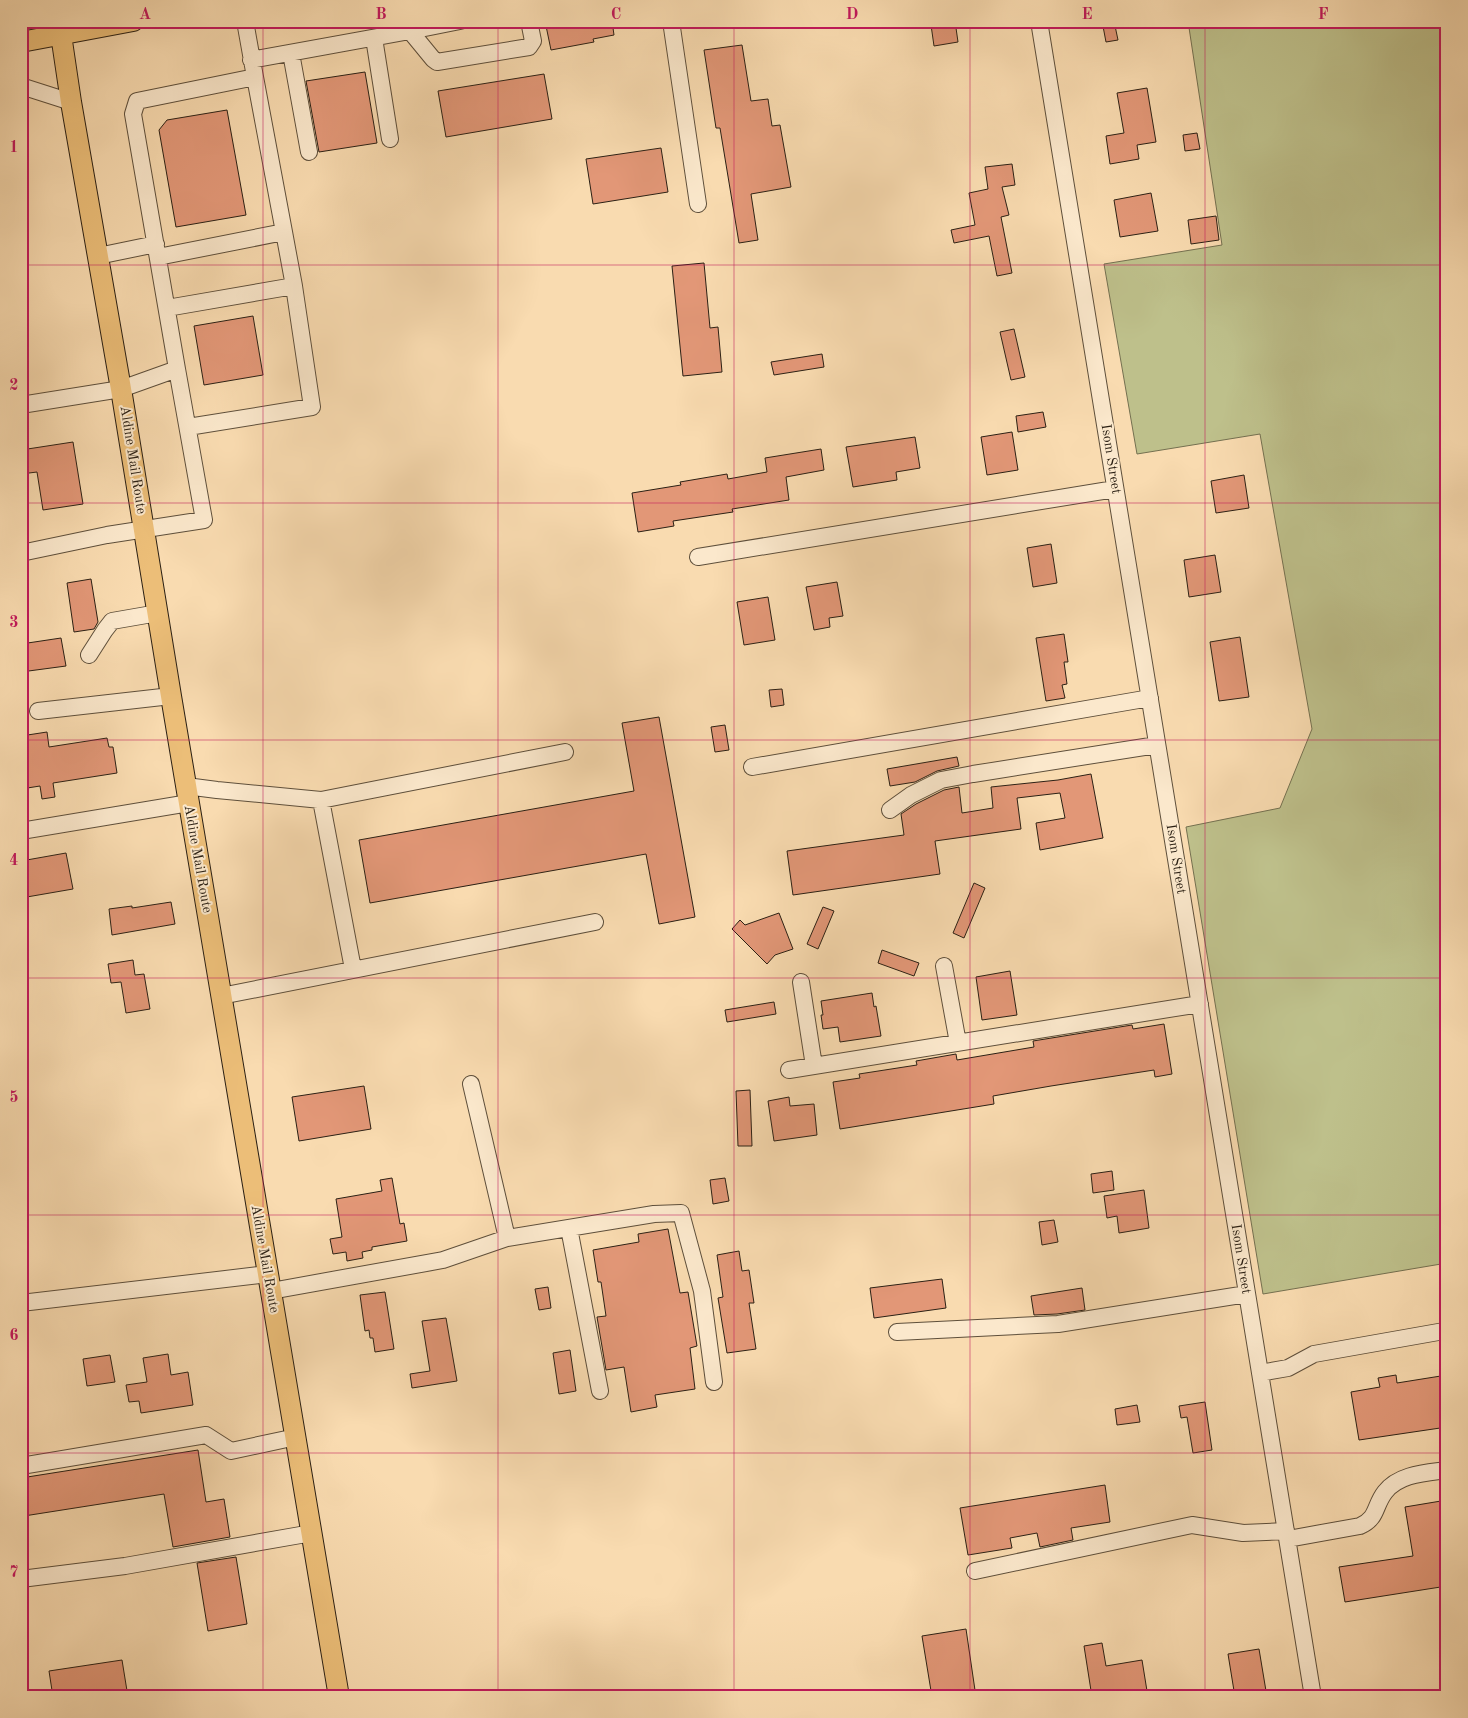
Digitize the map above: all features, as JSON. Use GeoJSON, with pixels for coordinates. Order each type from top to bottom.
{"type":"FeatureCollection","features":[{"type":"Feature","properties":{"kind":"main road"},"geometry":{"type":"LineString","coordinates":[[21,42],[60,28],[133,21]]}},
{"type":"Feature","properties":{"kind":"main road","name":"Aldine Mail Route"},"geometry":{"type":"LineString","coordinates":[[60,28],[340,1697]]}},
{"type":"Feature","properties":{"kind":"street"},"geometry":{"type":"LineString","coordinates":[[188,427],[312,407],[290,262],[251,60],[246,21]]}},
{"type":"Feature","properties":{"kind":"street"},"geometry":{"type":"LineString","coordinates":[[251,60],[374,38],[410,26],[460,21]]}},
{"type":"Feature","properties":{"kind":"street"},"geometry":{"type":"LineString","coordinates":[[410,26],[437,62],[529,47],[533,41],[529,21]]}},
{"type":"Feature","properties":{"kind":"street"},"geometry":{"type":"LineString","coordinates":[[671,21],[698,204]]}},
{"type":"Feature","properties":{"kind":"street","name":"Isom Street"},"geometry":{"type":"LineString","coordinates":[[1039,21],[1314,1697]]}},
{"type":"Feature","properties":{"kind":"street"},"geometry":{"type":"LineString","coordinates":[[374,38],[390,139]]}},
{"type":"Feature","properties":{"kind":"street"},"geometry":{"type":"LineString","coordinates":[[291,53],[309,152]]}},
{"type":"Feature","properties":{"kind":"street"},"geometry":{"type":"LineString","coordinates":[[21,553],[144,529],[204,520],[133,114],[137,101],[255,78]]}},
{"type":"Feature","properties":{"kind":"street"},"geometry":{"type":"LineString","coordinates":[[21,86],[71,102]]}},
{"type":"Feature","properties":{"kind":"street"},"geometry":{"type":"LineString","coordinates":[[98,256],[157,251],[284,232]]}},
{"type":"Feature","properties":{"kind":"street"},"geometry":{"type":"LineString","coordinates":[[167,308],[294,286]]}},
{"type":"Feature","properties":{"kind":"street"},"geometry":{"type":"LineString","coordinates":[[21,405],[121,389],[177,369]]}},
{"type":"Feature","properties":{"kind":"street"},"geometry":{"type":"LineString","coordinates":[[698,557],[1115,489]]}},
{"type":"Feature","properties":{"kind":"street"},"geometry":{"type":"LineString","coordinates":[[88,655],[112,621],[158,613]]}},
{"type":"Feature","properties":{"kind":"street"},"geometry":{"type":"LineString","coordinates":[[38,711],[171,696]]}},
{"type":"Feature","properties":{"kind":"street"},"geometry":{"type":"LineString","coordinates":[[752,767],[1150,698]]}},
{"type":"Feature","properties":{"kind":"street"},"geometry":{"type":"LineString","coordinates":[[890,810],[911,795],[942,780],[1157,745]]}},
{"type":"Feature","properties":{"kind":"street"},"geometry":{"type":"LineString","coordinates":[[21,830],[187,794],[218,790],[321,800],[565,752]]}},
{"type":"Feature","properties":{"kind":"street"},"geometry":{"type":"LineString","coordinates":[[321,800],[353,969]]}},
{"type":"Feature","properties":{"kind":"street"},"geometry":{"type":"LineString","coordinates":[[221,996],[595,922]]}},
{"type":"Feature","properties":{"kind":"street"},"geometry":{"type":"LineString","coordinates":[[944,966],[958,1043]]}},
{"type":"Feature","properties":{"kind":"street"},"geometry":{"type":"LineString","coordinates":[[801,982],[814,1066]]}},
{"type":"Feature","properties":{"kind":"street"},"geometry":{"type":"LineString","coordinates":[[789,1070],[1200,1004]]}},
{"type":"Feature","properties":{"kind":"street"},"geometry":{"type":"LineString","coordinates":[[471,1084],[507,1238]]}},
{"type":"Feature","properties":{"kind":"street"},"geometry":{"type":"LineString","coordinates":[[21,1303],[269,1282],[443,1260],[507,1238],[654,1214],[681,1213],[702,1291],[714,1382]]}},
{"type":"Feature","properties":{"kind":"street"},"geometry":{"type":"LineString","coordinates":[[569,1228],[600,1391]]}},
{"type":"Feature","properties":{"kind":"street"},"geometry":{"type":"LineString","coordinates":[[896,1332],[1058,1324],[1247,1294]]}},
{"type":"Feature","properties":{"kind":"street"},"geometry":{"type":"LineString","coordinates":[[1260,1373],[1288,1368],[1314,1354],[1444,1332]]}},
{"type":"Feature","properties":{"kind":"street"},"geometry":{"type":"LineString","coordinates":[[21,1466],[206,1435],[231,1451],[296,1437]]}},
{"type":"Feature","properties":{"kind":"street"},"geometry":{"type":"LineString","coordinates":[[975,1571],[1192,1525],[1243,1532],[1287,1535],[1360,1526],[1369,1522],[1385,1492],[1393,1484],[1409,1476],[1447,1470]]}},
{"type":"Feature","properties":{"kind":"street"},"geometry":{"type":"LineString","coordinates":[[21,1579],[125,1566],[312,1533]]}},
{"type":"Feature","properties":{"kind":"green space"},"geometry":{"type":"Polygon","coordinates":[[[1188,21],[1447,21],[1447,1263],[1263,1294],[1186,827],[1280,808],[1312,729],[1260,434],[1137,454],[1104,264],[1222,245],[1188,21]]]}},
{"type":"Feature","properties":{"kind":"building"},"geometry":{"type":"Polygon","coordinates":[[[545,21],[612,21],[614,35],[593,39],[594,42],[551,50],[545,21]]]}},
{"type":"Feature","properties":{"kind":"building"},"geometry":{"type":"Polygon","coordinates":[[[955,21],[958,42],[934,46],[931,25],[955,21]]]}},
{"type":"Feature","properties":{"kind":"building"},"geometry":{"type":"Polygon","coordinates":[[[1102,21],[1114,21],[1118,40],[1106,42],[1102,21]]]}},
{"type":"Feature","properties":{"kind":"building"},"geometry":{"type":"Polygon","coordinates":[[[742,45],[751,101],[768,99],[772,126],[780,125],[791,187],[751,194],[758,240],[739,243],[720,128],[716,128],[704,50],[742,45]]]}},
{"type":"Feature","properties":{"kind":"building"},"geometry":{"type":"Polygon","coordinates":[[[365,72],[377,143],[319,152],[306,81],[365,72]]]}},
{"type":"Feature","properties":{"kind":"building"},"geometry":{"type":"Polygon","coordinates":[[[544,74],[552,119],[446,137],[438,91],[544,74]]]}},
{"type":"Feature","properties":{"kind":"building"},"geometry":{"type":"Polygon","coordinates":[[[1147,88],[1156,142],[1137,145],[1139,159],[1110,164],[1106,136],[1124,133],[1117,93],[1147,88]]]}},
{"type":"Feature","properties":{"kind":"building"},"geometry":{"type":"Polygon","coordinates":[[[227,110],[246,215],[176,227],[159,130],[167,120],[227,110]]]}},
{"type":"Feature","properties":{"kind":"building"},"geometry":{"type":"Polygon","coordinates":[[[1197,133],[1200,149],[1185,151],[1183,135],[1197,133]]]}},
{"type":"Feature","properties":{"kind":"building"},"geometry":{"type":"Polygon","coordinates":[[[661,148],[668,192],[593,204],[586,159],[661,148]]]}},
{"type":"Feature","properties":{"kind":"building"},"geometry":{"type":"Polygon","coordinates":[[[1012,164],[1015,185],[1002,187],[1009,215],[1001,217],[1012,273],[997,276],[989,236],[954,243],[951,230],[975,225],[969,193],[988,189],[985,167],[1012,164]]]}},
{"type":"Feature","properties":{"kind":"building"},"geometry":{"type":"Polygon","coordinates":[[[1151,193],[1158,231],[1120,237],[1114,200],[1151,193]]]}},
{"type":"Feature","properties":{"kind":"building"},"geometry":{"type":"Polygon","coordinates":[[[1216,216],[1219,240],[1191,244],[1188,220],[1216,216]]]}},
{"type":"Feature","properties":{"kind":"building"},"geometry":{"type":"Polygon","coordinates":[[[704,263],[710,328],[718,327],[722,372],[683,376],[672,266],[704,263]]]}},
{"type":"Feature","properties":{"kind":"building"},"geometry":{"type":"Polygon","coordinates":[[[253,316],[263,375],[204,385],[194,326],[253,316]]]}},
{"type":"Feature","properties":{"kind":"building"},"geometry":{"type":"Polygon","coordinates":[[[1014,329],[1025,377],[1011,380],[1000,332],[1014,329]]]}},
{"type":"Feature","properties":{"kind":"building"},"geometry":{"type":"Polygon","coordinates":[[[822,354],[824,367],[774,375],[771,362],[822,354]]]}},
{"type":"Feature","properties":{"kind":"building"},"geometry":{"type":"Polygon","coordinates":[[[1043,412],[1046,427],[1018,432],[1016,416],[1043,412]]]}},
{"type":"Feature","properties":{"kind":"building"},"geometry":{"type":"Polygon","coordinates":[[[1012,432],[1018,470],[987,475],[981,437],[1012,432]]]}},
{"type":"Feature","properties":{"kind":"building"},"geometry":{"type":"Polygon","coordinates":[[[915,437],[920,468],[896,472],[897,480],[853,487],[846,447],[915,437]]]}},
{"type":"Feature","properties":{"kind":"building"},"geometry":{"type":"Polygon","coordinates":[[[73,442],[83,504],[43,510],[37,472],[21,474],[21,450],[73,442]]]}},
{"type":"Feature","properties":{"kind":"building"},"geometry":{"type":"Polygon","coordinates":[[[821,449],[824,470],[786,477],[789,500],[732,509],[733,512],[673,521],[674,526],[638,532],[632,493],[681,485],[680,482],[727,474],[728,479],[767,472],[765,458],[821,449]]]}},
{"type":"Feature","properties":{"kind":"building"},"geometry":{"type":"Polygon","coordinates":[[[1244,475],[1249,508],[1216,513],[1211,481],[1244,475]]]}},
{"type":"Feature","properties":{"kind":"building"},"geometry":{"type":"Polygon","coordinates":[[[1051,544],[1057,583],[1033,587],[1027,548],[1051,544]]]}},
{"type":"Feature","properties":{"kind":"building"},"geometry":{"type":"Polygon","coordinates":[[[1215,555],[1221,592],[1189,597],[1184,560],[1215,555]]]}},
{"type":"Feature","properties":{"kind":"building"},"geometry":{"type":"Polygon","coordinates":[[[91,579],[98,622],[94,629],[74,632],[67,583],[91,579]]]}},
{"type":"Feature","properties":{"kind":"building"},"geometry":{"type":"Polygon","coordinates":[[[837,582],[843,616],[829,618],[830,627],[814,630],[806,587],[837,582]]]}},
{"type":"Feature","properties":{"kind":"building"},"geometry":{"type":"Polygon","coordinates":[[[768,597],[775,640],[744,645],[737,602],[768,597]]]}},
{"type":"Feature","properties":{"kind":"building"},"geometry":{"type":"Polygon","coordinates":[[[1064,634],[1068,662],[1064,662],[1067,684],[1062,685],[1065,698],[1046,701],[1036,638],[1064,634]]]}},
{"type":"Feature","properties":{"kind":"building"},"geometry":{"type":"Polygon","coordinates":[[[1240,637],[1249,697],[1219,701],[1210,642],[1240,637]]]}},
{"type":"Feature","properties":{"kind":"building"},"geometry":{"type":"Polygon","coordinates":[[[61,638],[66,666],[21,672],[21,644],[61,638]]]}},
{"type":"Feature","properties":{"kind":"building"},"geometry":{"type":"Polygon","coordinates":[[[782,689],[784,705],[771,707],[769,690],[782,689]]]}},
{"type":"Feature","properties":{"kind":"building"},"geometry":{"type":"Polygon","coordinates":[[[659,717],[695,917],[659,924],[646,854],[370,903],[359,840],[634,791],[622,723],[659,717]]]}},
{"type":"Feature","properties":{"kind":"building"},"geometry":{"type":"Polygon","coordinates":[[[725,725],[729,750],[715,752],[711,727],[725,725]]]}},
{"type":"Feature","properties":{"kind":"building"},"geometry":{"type":"Polygon","coordinates":[[[47,732],[49,747],[107,738],[109,747],[113,747],[117,773],[53,783],[55,797],[42,799],[40,786],[21,789],[21,736],[47,732]]]}},
{"type":"Feature","properties":{"kind":"building"},"geometry":{"type":"Polygon","coordinates":[[[957,757],[959,766],[937,771],[915,782],[890,786],[887,769],[957,757]]]}},
{"type":"Feature","properties":{"kind":"building"},"geometry":{"type":"Polygon","coordinates":[[[1091,774],[1103,838],[1040,850],[1036,823],[1065,818],[1060,793],[1017,798],[1021,829],[935,841],[940,874],[793,895],[787,851],[904,835],[901,814],[944,790],[959,787],[962,813],[993,808],[991,787],[1058,780],[1091,774]]]}},
{"type":"Feature","properties":{"kind":"building"},"geometry":{"type":"Polygon","coordinates":[[[66,853],[73,889],[21,898],[21,861],[66,853]]]}},
{"type":"Feature","properties":{"kind":"building"},"geometry":{"type":"Polygon","coordinates":[[[974,883],[985,888],[964,938],[953,933],[974,883]]]}},
{"type":"Feature","properties":{"kind":"building"},"geometry":{"type":"Polygon","coordinates":[[[171,902],[175,924],[112,935],[109,909],[132,906],[132,908],[171,902]]]}},
{"type":"Feature","properties":{"kind":"building"},"geometry":{"type":"Polygon","coordinates":[[[823,907],[834,911],[818,949],[807,944],[823,907]]]}},
{"type":"Feature","properties":{"kind":"building"},"geometry":{"type":"Polygon","coordinates":[[[779,913],[793,949],[775,955],[767,964],[732,929],[740,920],[745,925],[779,913]]]}},
{"type":"Feature","properties":{"kind":"building"},"geometry":{"type":"Polygon","coordinates":[[[882,950],[919,963],[914,976],[878,963],[882,950]]]}},
{"type":"Feature","properties":{"kind":"building"},"geometry":{"type":"Polygon","coordinates":[[[133,960],[135,975],[144,974],[150,1009],[126,1013],[121,982],[111,983],[108,964],[133,960]]]}},
{"type":"Feature","properties":{"kind":"building"},"geometry":{"type":"Polygon","coordinates":[[[1010,971],[1017,1015],[982,1020],[976,977],[1010,971]]]}},
{"type":"Feature","properties":{"kind":"building"},"geometry":{"type":"Polygon","coordinates":[[[872,993],[881,1036],[840,1042],[838,1027],[823,1029],[821,1001],[872,993]]]}},
{"type":"Feature","properties":{"kind":"building"},"geometry":{"type":"Polygon","coordinates":[[[774,1002],[776,1014],[727,1022],[725,1010],[774,1002]]]}},
{"type":"Feature","properties":{"kind":"building"},"geometry":{"type":"Polygon","coordinates":[[[1164,1024],[1172,1074],[1155,1077],[1154,1070],[1051,1086],[993,1096],[994,1104],[840,1129],[833,1082],[860,1078],[859,1074],[917,1065],[916,1061],[956,1054],[957,1060],[1034,1047],[1033,1041],[1132,1025],[1133,1029],[1164,1024]]]}},
{"type":"Feature","properties":{"kind":"building"},"geometry":{"type":"Polygon","coordinates":[[[364,1086],[371,1129],[299,1141],[292,1097],[364,1086]]]}},
{"type":"Feature","properties":{"kind":"building"},"geometry":{"type":"Polygon","coordinates":[[[750,1090],[752,1146],[738,1146],[736,1091],[750,1090]]]}},
{"type":"Feature","properties":{"kind":"building"},"geometry":{"type":"Polygon","coordinates":[[[789,1097],[790,1106],[814,1104],[817,1135],[774,1141],[768,1101],[789,1097]]]}},
{"type":"Feature","properties":{"kind":"building"},"geometry":{"type":"Polygon","coordinates":[[[1112,1171],[1114,1190],[1093,1193],[1091,1174],[1112,1171]]]}},
{"type":"Feature","properties":{"kind":"building"},"geometry":{"type":"Polygon","coordinates":[[[392,1178],[400,1224],[404,1223],[407,1241],[372,1247],[372,1250],[362,1252],[363,1258],[347,1261],[346,1252],[333,1254],[330,1239],[342,1237],[336,1199],[382,1191],[380,1180],[392,1178]]]}},
{"type":"Feature","properties":{"kind":"building"},"geometry":{"type":"Polygon","coordinates":[[[725,1178],[729,1201],[713,1204],[710,1180],[725,1178]]]}},
{"type":"Feature","properties":{"kind":"building"},"geometry":{"type":"Polygon","coordinates":[[[1144,1190],[1149,1228],[1119,1233],[1117,1216],[1107,1218],[1104,1196],[1144,1190]]]}},
{"type":"Feature","properties":{"kind":"building"},"geometry":{"type":"Polygon","coordinates":[[[1054,1220],[1058,1242],[1042,1245],[1039,1222],[1054,1220]]]}},
{"type":"Feature","properties":{"kind":"building"},"geometry":{"type":"Polygon","coordinates":[[[668,1229],[680,1293],[688,1292],[697,1346],[690,1348],[695,1389],[655,1395],[657,1407],[631,1412],[624,1367],[606,1370],[597,1317],[606,1316],[601,1282],[598,1282],[593,1250],[639,1242],[638,1234],[668,1229]]]}},
{"type":"Feature","properties":{"kind":"building"},"geometry":{"type":"Polygon","coordinates":[[[739,1251],[742,1271],[749,1270],[754,1303],[749,1303],[756,1349],[727,1353],[718,1298],[723,1297],[717,1255],[739,1251]]]}},
{"type":"Feature","properties":{"kind":"building"},"geometry":{"type":"Polygon","coordinates":[[[942,1279],[946,1308],[874,1318],[870,1288],[942,1279]]]}},
{"type":"Feature","properties":{"kind":"building"},"geometry":{"type":"Polygon","coordinates":[[[548,1287],[551,1308],[539,1310],[535,1289],[548,1287]]]}},
{"type":"Feature","properties":{"kind":"building"},"geometry":{"type":"Polygon","coordinates":[[[1082,1288],[1085,1310],[1034,1315],[1031,1296],[1082,1288]]]}},
{"type":"Feature","properties":{"kind":"building"},"geometry":{"type":"Polygon","coordinates":[[[385,1292],[394,1349],[375,1352],[373,1338],[370,1338],[369,1330],[365,1331],[360,1295],[385,1292]]]}},
{"type":"Feature","properties":{"kind":"building"},"geometry":{"type":"Polygon","coordinates":[[[446,1318],[457,1381],[412,1388],[410,1374],[430,1371],[422,1321],[446,1318]]]}},
{"type":"Feature","properties":{"kind":"building"},"geometry":{"type":"Polygon","coordinates":[[[570,1350],[576,1391],[559,1394],[553,1353],[570,1350]]]}},
{"type":"Feature","properties":{"kind":"building"},"geometry":{"type":"Polygon","coordinates":[[[168,1354],[171,1375],[188,1372],[193,1405],[141,1413],[139,1401],[129,1402],[126,1385],[147,1382],[143,1358],[168,1354]]]}},
{"type":"Feature","properties":{"kind":"building"},"geometry":{"type":"Polygon","coordinates":[[[110,1355],[115,1382],[87,1386],[83,1359],[110,1355]]]}},
{"type":"Feature","properties":{"kind":"building"},"geometry":{"type":"Polygon","coordinates":[[[1396,1375],[1397,1383],[1447,1375],[1447,1427],[1359,1440],[1351,1392],[1380,1387],[1378,1378],[1396,1375]]]}},
{"type":"Feature","properties":{"kind":"building"},"geometry":{"type":"Polygon","coordinates":[[[1205,1402],[1212,1450],[1193,1453],[1187,1417],[1181,1418],[1179,1406],[1205,1402]]]}},
{"type":"Feature","properties":{"kind":"building"},"geometry":{"type":"Polygon","coordinates":[[[1137,1405],[1140,1422],[1117,1425],[1115,1409],[1137,1405]]]}},
{"type":"Feature","properties":{"kind":"building"},"geometry":{"type":"Polygon","coordinates":[[[198,1450],[206,1502],[224,1499],[230,1537],[173,1547],[164,1494],[24,1516],[21,1501],[21,1478],[198,1450]]]}},
{"type":"Feature","properties":{"kind":"building"},"geometry":{"type":"Polygon","coordinates":[[[1105,1485],[1110,1522],[1071,1528],[1073,1540],[1040,1547],[1037,1533],[1010,1538],[1012,1548],[968,1555],[960,1508],[1105,1485]]]}},
{"type":"Feature","properties":{"kind":"building"},"geometry":{"type":"Polygon","coordinates":[[[1447,1500],[1447,1586],[1345,1602],[1339,1567],[1413,1556],[1405,1507],[1447,1500]]]}},
{"type":"Feature","properties":{"kind":"building"},"geometry":{"type":"Polygon","coordinates":[[[236,1557],[247,1624],[208,1631],[197,1563],[236,1557]]]}},
{"type":"Feature","properties":{"kind":"building"},"geometry":{"type":"Polygon","coordinates":[[[966,1629],[976,1697],[932,1697],[922,1636],[966,1629]]]}},
{"type":"Feature","properties":{"kind":"building"},"geometry":{"type":"Polygon","coordinates":[[[1102,1643],[1106,1666],[1142,1660],[1147,1691],[1113,1697],[1092,1697],[1084,1646],[1102,1643]]]}},
{"type":"Feature","properties":{"kind":"building"},"geometry":{"type":"Polygon","coordinates":[[[1259,1649],[1267,1697],[1235,1697],[1228,1654],[1259,1649]]]}},
{"type":"Feature","properties":{"kind":"building"},"geometry":{"type":"Polygon","coordinates":[[[122,1660],[128,1697],[53,1697],[49,1671],[122,1660]]]}}]}
